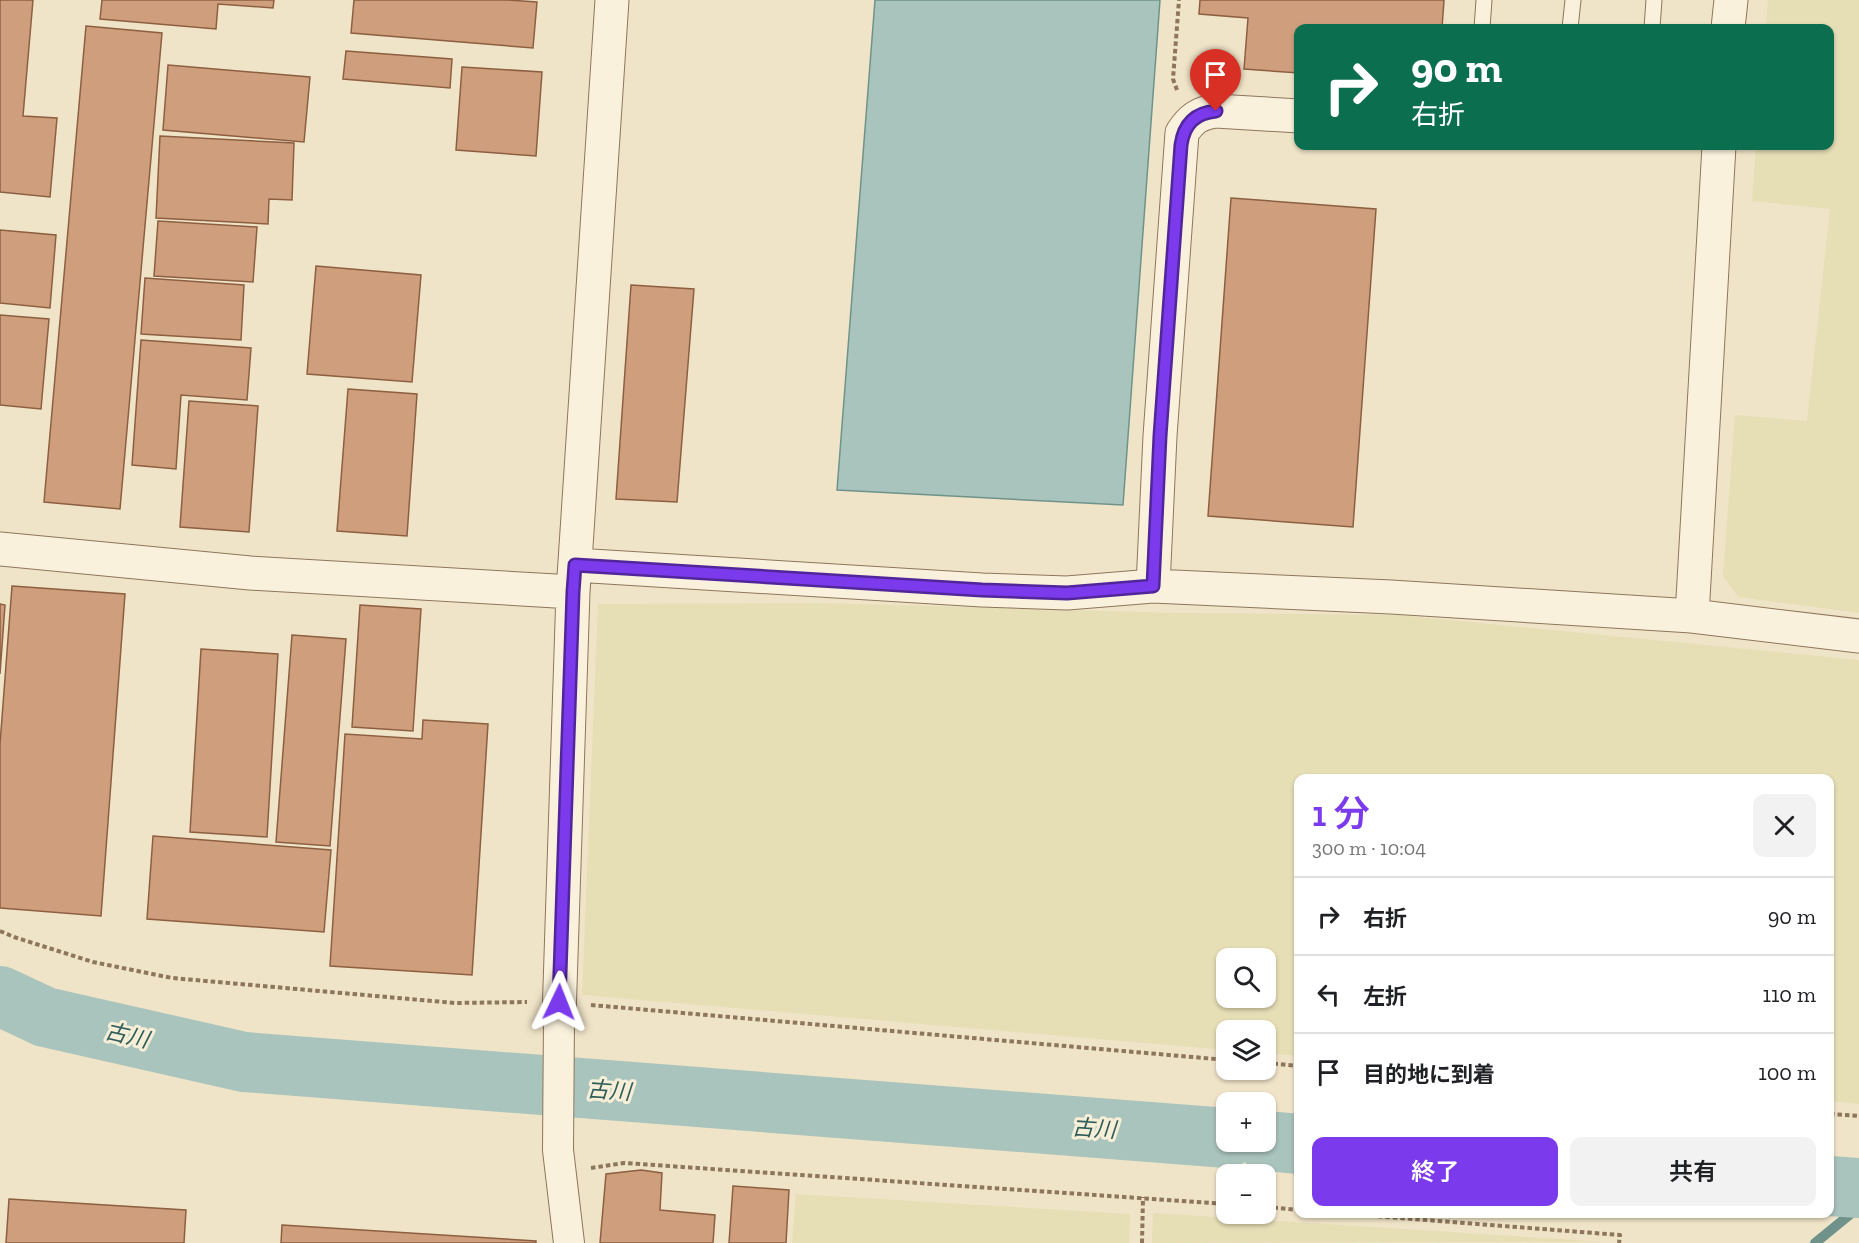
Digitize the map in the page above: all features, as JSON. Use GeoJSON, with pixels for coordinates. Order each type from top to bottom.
{"type":"FeatureCollection","features":[{"type":"Feature","properties":{"kind":"street"},"geometry":{"type":"LineString","coordinates":[[569,1243],[559,1161],[559,1010],[574,579],[612,0]]}},
{"type":"Feature","properties":{"kind":"street"},"geometry":{"type":"LineString","coordinates":[[1728,24],[1731,0]]}},
{"type":"Feature","properties":{"kind":"street"},"geometry":{"type":"LineString","coordinates":[[1153,586],[1160,436],[1182,133],[1196,116],[1204,112],[1294,116]]}},
{"type":"Feature","properties":{"kind":"street"},"geometry":{"type":"LineString","coordinates":[[1692,616],[1719,150]]}},
{"type":"Feature","properties":{"kind":"street"},"geometry":{"type":"LineString","coordinates":[[0,549],[250,573],[574,579],[1067,593],[1153,586],[1391,597],[1692,616],[1859,636]]}},
{"type":"Feature","properties":{"kind":"lane"},"geometry":{"type":"LineString","coordinates":[[1482,24],[1484,0]]}},
{"type":"Feature","properties":{"kind":"lane"},"geometry":{"type":"LineString","coordinates":[[1570,24],[1572,0]]}},
{"type":"Feature","properties":{"kind":"lane"},"geometry":{"type":"LineString","coordinates":[[1652,24],[1654,0]]}},
{"type":"Feature","properties":{"kind":"path"},"geometry":{"type":"LineString","coordinates":[[1179,0],[1173,79],[1187,125]]}},
{"type":"Feature","properties":{"kind":"path"},"geometry":{"type":"LineString","coordinates":[[0,931],[93,962],[172,978],[455,1002],[1216,1059]]}},
{"type":"Feature","properties":{"kind":"path"},"geometry":{"type":"LineString","coordinates":[[1276,1064],[1294,1066]]}},
{"type":"Feature","properties":{"kind":"path"},"geometry":{"type":"LineString","coordinates":[[1834,1114],[1859,1116]]}},
{"type":"Feature","properties":{"kind":"path"},"geometry":{"type":"LineString","coordinates":[[559,1161],[624,1163],[1216,1203]]}},
{"type":"Feature","properties":{"kind":"path"},"geometry":{"type":"LineString","coordinates":[[1142,1243],[1143,1197]]}},
{"type":"Feature","properties":{"kind":"path"},"geometry":{"type":"LineString","coordinates":[[1276,1208],[1294,1210]]}},
{"type":"Feature","properties":{"kind":"path"},"geometry":{"type":"LineString","coordinates":[[1400,1218],[1620,1235],[1619,1243]]}},
{"type":"Feature","properties":{"kind":"shaded area"},"geometry":{"type":"Polygon","coordinates":[[[1768,0],[1859,0],[1859,613],[1738,597],[1723,576],[1735,415],[1807,421],[1830,209],[1752,201],[1756,150],[1834,150],[1834,24],[1766,24],[1768,0]]]}},
{"type":"Feature","properties":{"kind":"shaded area"},"geometry":{"type":"Polygon","coordinates":[[[819,603],[1180,613],[1397,615],[1859,660],[1859,1104],[1834,1101],[1834,774],[1294,774],[1294,1056],[1276,1054],[1276,1020],[1216,1020],[1216,1049],[582,995],[598,604],[819,603]]]}},
{"type":"Feature","properties":{"kind":"shaded area"},"geometry":{"type":"Polygon","coordinates":[[[796,1194],[1130,1214],[1129,1243],[792,1243],[796,1194]]]}},
{"type":"Feature","properties":{"kind":"shaded area"},"geometry":{"type":"Polygon","coordinates":[[[1153,1213],[1216,1217],[1216,1224],[1276,1224],[1276,1221],[1607,1242],[1152,1243],[1153,1213]]]}},
{"type":"Feature","properties":{"kind":"water"},"geometry":{"type":"Polygon","coordinates":[[[875,0],[1160,0],[1123,505],[837,490],[875,0]]]}},
{"type":"Feature","properties":{"kind":"building"},"geometry":{"type":"Polygon","coordinates":[[[0,0],[33,0],[23,116],[57,118],[50,197],[0,192],[0,0]]]}},
{"type":"Feature","properties":{"kind":"building"},"geometry":{"type":"Polygon","coordinates":[[[102,0],[274,0],[273,8],[218,4],[216,29],[100,19],[102,0]]]}},
{"type":"Feature","properties":{"kind":"building"},"geometry":{"type":"Polygon","coordinates":[[[354,0],[537,2],[533,48],[351,33],[354,0]]]}},
{"type":"Feature","properties":{"kind":"building"},"geometry":{"type":"Polygon","coordinates":[[[1200,0],[1444,0],[1442,24],[1294,24],[1294,73],[1244,69],[1248,18],[1199,14],[1200,0]]]}},
{"type":"Feature","properties":{"kind":"building"},"geometry":{"type":"Polygon","coordinates":[[[86,26],[162,33],[120,509],[44,502],[86,26]]]}},
{"type":"Feature","properties":{"kind":"building"},"geometry":{"type":"Polygon","coordinates":[[[346,51],[452,59],[450,88],[343,79],[346,51]]]}},
{"type":"Feature","properties":{"kind":"building"},"geometry":{"type":"Polygon","coordinates":[[[168,65],[310,77],[304,142],[163,130],[168,65]]]}},
{"type":"Feature","properties":{"kind":"building"},"geometry":{"type":"Polygon","coordinates":[[[462,67],[542,72],[536,156],[456,150],[462,67]]]}},
{"type":"Feature","properties":{"kind":"building"},"geometry":{"type":"Polygon","coordinates":[[[160,136],[294,143],[292,200],[269,199],[268,224],[156,218],[160,136]]]}},
{"type":"Feature","properties":{"kind":"building"},"geometry":{"type":"Polygon","coordinates":[[[1231,198],[1376,209],[1353,527],[1208,516],[1231,198]]]}},
{"type":"Feature","properties":{"kind":"building"},"geometry":{"type":"Polygon","coordinates":[[[158,221],[257,227],[253,282],[154,276],[158,221]]]}},
{"type":"Feature","properties":{"kind":"building"},"geometry":{"type":"Polygon","coordinates":[[[0,230],[56,235],[50,308],[0,303],[0,230]]]}},
{"type":"Feature","properties":{"kind":"building"},"geometry":{"type":"Polygon","coordinates":[[[316,266],[421,275],[412,382],[307,374],[316,266]]]}},
{"type":"Feature","properties":{"kind":"building"},"geometry":{"type":"Polygon","coordinates":[[[145,278],[244,285],[241,340],[141,334],[145,278]]]}},
{"type":"Feature","properties":{"kind":"building"},"geometry":{"type":"Polygon","coordinates":[[[631,285],[694,289],[677,502],[616,499],[631,285]]]}},
{"type":"Feature","properties":{"kind":"building"},"geometry":{"type":"Polygon","coordinates":[[[0,315],[49,319],[41,409],[0,405],[0,315]]]}},
{"type":"Feature","properties":{"kind":"building"},"geometry":{"type":"Polygon","coordinates":[[[141,340],[251,348],[247,400],[181,395],[176,469],[132,465],[141,340]]]}},
{"type":"Feature","properties":{"kind":"building"},"geometry":{"type":"Polygon","coordinates":[[[348,389],[417,394],[407,536],[337,531],[348,389]]]}},
{"type":"Feature","properties":{"kind":"building"},"geometry":{"type":"Polygon","coordinates":[[[189,401],[258,406],[249,532],[180,527],[189,401]]]}},
{"type":"Feature","properties":{"kind":"building"},"geometry":{"type":"Polygon","coordinates":[[[12,586],[125,594],[101,916],[0,908],[0,744],[12,586]]]}},
{"type":"Feature","properties":{"kind":"building"},"geometry":{"type":"Polygon","coordinates":[[[0,604],[5,605],[0,674],[0,604]]]}},
{"type":"Feature","properties":{"kind":"building"},"geometry":{"type":"Polygon","coordinates":[[[360,605],[421,609],[413,731],[352,727],[360,605]]]}},
{"type":"Feature","properties":{"kind":"building"},"geometry":{"type":"Polygon","coordinates":[[[292,635],[346,639],[330,846],[276,842],[292,635]]]}},
{"type":"Feature","properties":{"kind":"building"},"geometry":{"type":"Polygon","coordinates":[[[201,649],[278,654],[267,837],[190,832],[201,649]]]}},
{"type":"Feature","properties":{"kind":"building"},"geometry":{"type":"Polygon","coordinates":[[[423,720],[488,724],[472,975],[330,966],[345,734],[422,739],[423,720]]]}},
{"type":"Feature","properties":{"kind":"building"},"geometry":{"type":"Polygon","coordinates":[[[153,836],[331,850],[324,932],[147,919],[153,836]]]}},
{"type":"Feature","properties":{"kind":"building"},"geometry":{"type":"Polygon","coordinates":[[[641,1170],[662,1173],[660,1210],[715,1215],[713,1243],[600,1243],[606,1174],[641,1170]]]}},
{"type":"Feature","properties":{"kind":"building"},"geometry":{"type":"Polygon","coordinates":[[[733,1186],[789,1190],[786,1243],[729,1243],[733,1186]]]}},
{"type":"Feature","properties":{"kind":"building"},"geometry":{"type":"Polygon","coordinates":[[[9,1199],[186,1210],[184,1243],[6,1243],[9,1199]]]}},
{"type":"Feature","properties":{"kind":"building"},"geometry":{"type":"Polygon","coordinates":[[[282,1225],[536,1241],[536,1243],[281,1243],[282,1225]]]}},
{"type":"Feature","properties":{"kind":"waterway","name":"古川"},"geometry":{"type":"LineString","coordinates":[[0,996],[45,1017],[244,1062],[1216,1137]]}},
{"type":"Feature","properties":{"kind":"waterway","name":"古川"},"geometry":{"type":"LineString","coordinates":[[1276,1142],[1294,1144]]}},
{"type":"Feature","properties":{"kind":"waterway","name":"古川"},"geometry":{"type":"LineString","coordinates":[[1834,1186],[1859,1188]]}},
{"type":"Feature","properties":{"kind":"waterway"},"geometry":{"type":"LineString","coordinates":[[1815,1243],[1859,1207]]}},
{"type":"Feature","properties":{"kind":"route"},"geometry":{"type":"LineString","coordinates":[[559,1002],[575,565],[982,590],[1067,593],[1153,586],[1160,436],[1182,133],[1196,116],[1204,112],[1216,111]]}}]}
